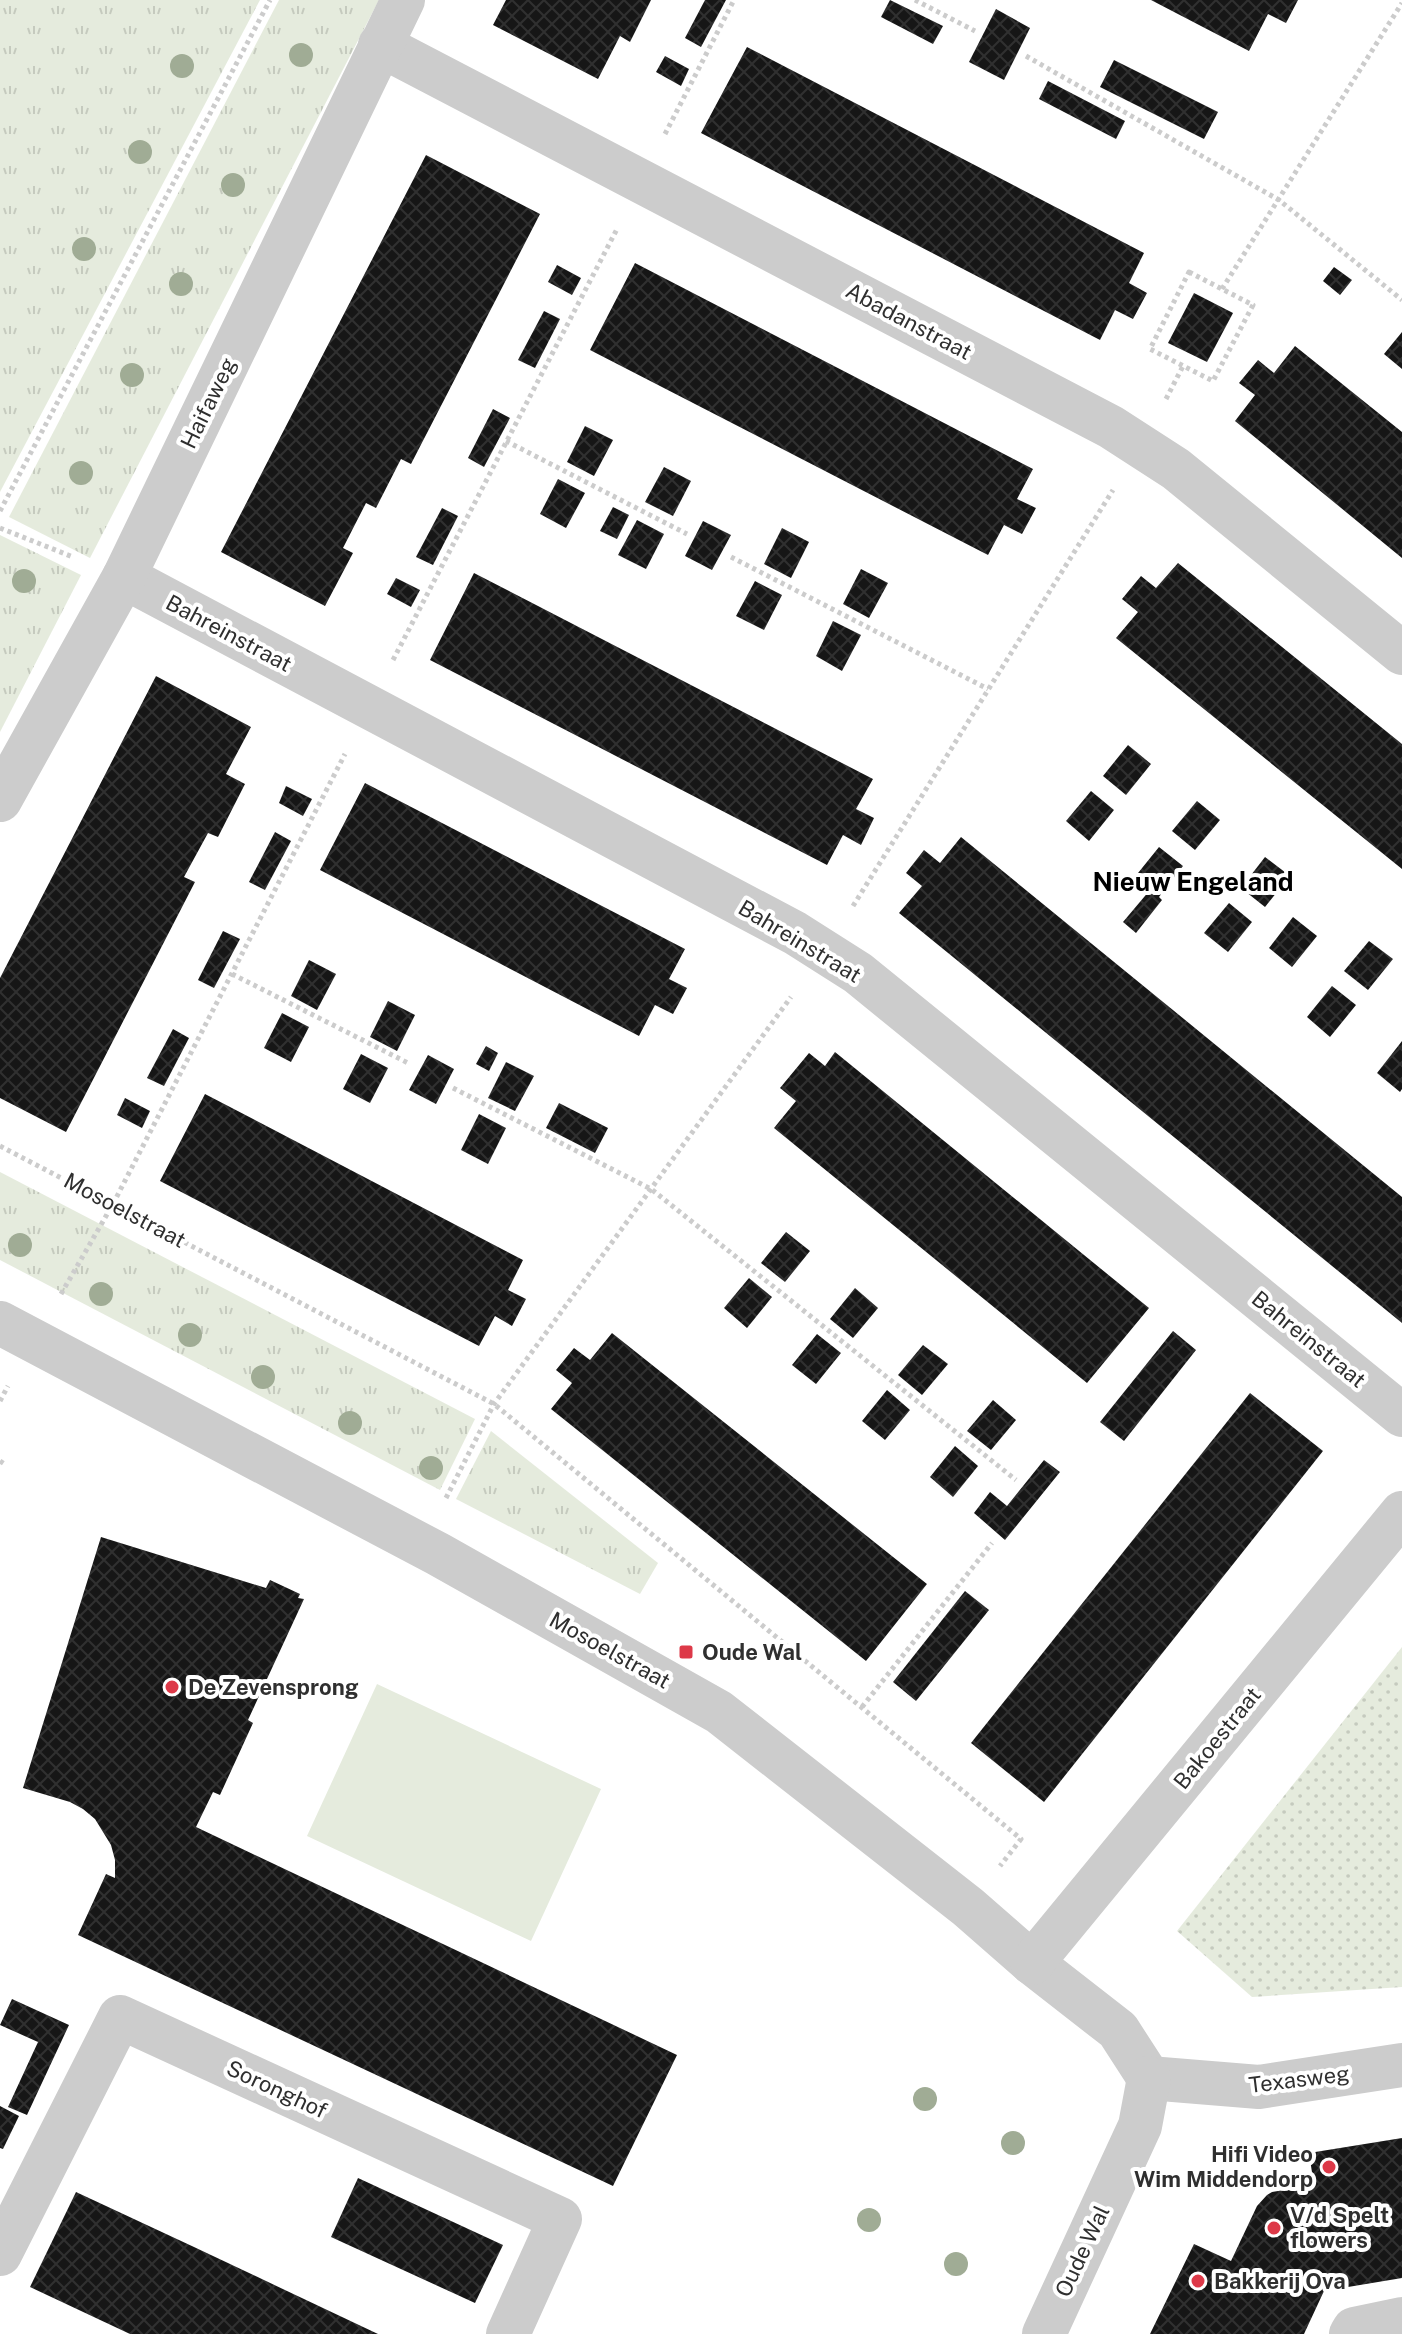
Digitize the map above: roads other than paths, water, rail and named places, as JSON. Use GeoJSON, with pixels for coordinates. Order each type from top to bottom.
{"type":"FeatureCollection","features":[{"type":"Feature","properties":{"kind":"street","name":"Haifaweg"},"geometry":{"type":"LineString","coordinates":[[0,800],[124,577],[403,0]]}},
{"type":"Feature","properties":{"kind":"street","name":"Abadanstraat"},"geometry":{"type":"LineString","coordinates":[[380,45],[1111,427],[1176,469],[1402,653]]}},
{"type":"Feature","properties":{"kind":"street","name":"Bahreinstraat"},"geometry":{"type":"LineString","coordinates":[[124,577],[795,933],[858,973],[1402,1415]]}},
{"type":"Feature","properties":{"kind":"street","name":"Mosoelstraat"},"geometry":{"type":"LineString","coordinates":[[0,1323],[438,1554],[719,1712],[968,1907],[1032,1963],[1118,2030],[1149,2078]]}},
{"type":"Feature","properties":{"kind":"street","name":"Bakoestraat"},"geometry":{"type":"LineString","coordinates":[[1032,1963],[1402,1513]]}},
{"type":"Feature","properties":{"kind":"street","name":"Soronghof"},"geometry":{"type":"LineString","coordinates":[[0,2254],[120,2017],[560,2219],[508,2334]]}},
{"type":"Feature","properties":{"kind":"street","name":"Texasweg"},"geometry":{"type":"LineString","coordinates":[[1149,2078],[1259,2087],[1402,2065]]}},
{"type":"Feature","properties":{"kind":"street","name":"Oude Wal"},"geometry":{"type":"LineString","coordinates":[[1044,2334],[1140,2126],[1149,2078]]}},
{"type":"Feature","properties":{"kind":"street"},"geometry":{"type":"LineString","coordinates":[[1351,2334],[1354,2329],[1402,2319]]}},
{"type":"Feature","properties":{"kind":"place","name":"Oude Wal"},"geometry":{"type":"Point","coordinates":[686,1652]}},
{"type":"Feature","properties":{"kind":"place","name":"De Zevensprong"},"geometry":{"type":"Point","coordinates":[172,1687]}},
{"type":"Feature","properties":{"kind":"place","name":"Hifi Video Wim Middendorp"},"geometry":{"type":"Point","coordinates":[1329,2167]}},
{"type":"Feature","properties":{"kind":"place","name":"V/d Spelt flowers"},"geometry":{"type":"Point","coordinates":[1274,2228]}},
{"type":"Feature","properties":{"kind":"place","name":"Bakkerij Ova"},"geometry":{"type":"Point","coordinates":[1198,2281]}},
{"type":"Feature","properties":{"kind":"district","name":"Nieuw Engeland"},"geometry":{"type":"Point","coordinates":[1193,882]}}]}
